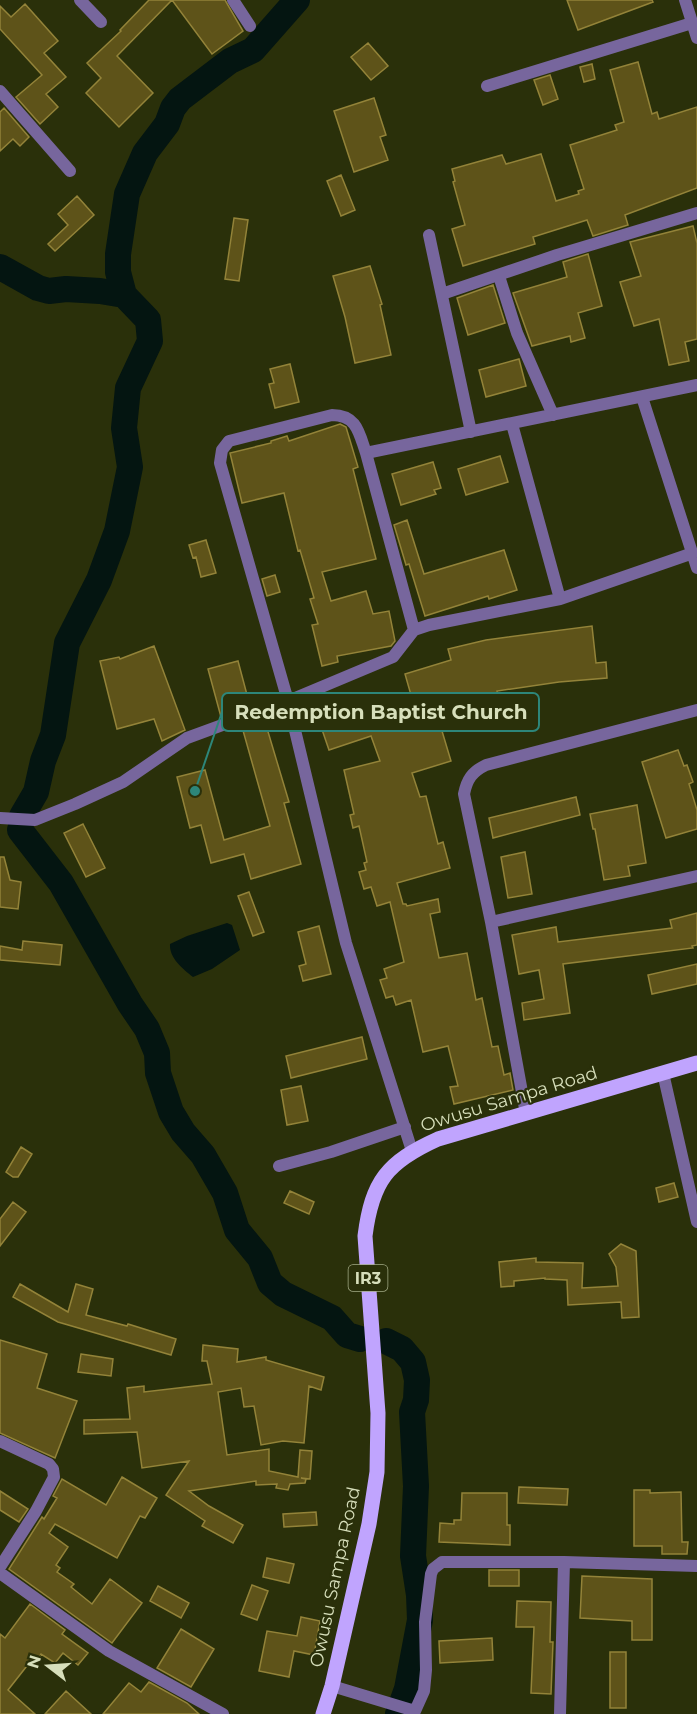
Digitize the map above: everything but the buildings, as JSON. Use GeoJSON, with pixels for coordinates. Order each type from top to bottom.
{"type":"FeatureCollection","features":[{"type":"Feature","properties":{"kind":"main road","name":"Owusu Sampa Road"},"geometry":{"type":"LineString","coordinates":[[323,1714],[332,1686],[369,1524],[377,1472],[378,1413],[365,1236],[368,1208],[378,1185],[391,1168],[412,1151],[438,1139],[697,1063]]}},
{"type":"Feature","properties":{"kind":"street"},"geometry":{"type":"LineString","coordinates":[[80,0],[101,22]]}},
{"type":"Feature","properties":{"kind":"street"},"geometry":{"type":"LineString","coordinates":[[233,0],[250,26]]}},
{"type":"Feature","properties":{"kind":"street"},"geometry":{"type":"LineString","coordinates":[[685,0],[697,38]]}},
{"type":"Feature","properties":{"kind":"street"},"geometry":{"type":"LineString","coordinates":[[487,86],[692,23]]}},
{"type":"Feature","properties":{"kind":"street"},"geometry":{"type":"LineString","coordinates":[[0,91],[70,171]]}},
{"type":"Feature","properties":{"kind":"street"},"geometry":{"type":"LineString","coordinates":[[442,294],[557,255],[697,213]]}},
{"type":"Feature","properties":{"kind":"street"},"geometry":{"type":"LineString","coordinates":[[429,235],[471,432]]}},
{"type":"Feature","properties":{"kind":"street"},"geometry":{"type":"LineString","coordinates":[[499,276],[517,333],[553,415]]}},
{"type":"Feature","properties":{"kind":"street"},"geometry":{"type":"LineString","coordinates":[[366,453],[697,385]]}},
{"type":"Feature","properties":{"kind":"street"},"geometry":{"type":"LineString","coordinates":[[642,397],[697,568]]}},
{"type":"Feature","properties":{"kind":"street"},"geometry":{"type":"LineString","coordinates":[[412,1151],[346,943],[288,701],[220,463],[222,450],[229,441],[332,415],[341,415],[350,419],[357,429],[366,453],[414,630]]}},
{"type":"Feature","properties":{"kind":"street"},"geometry":{"type":"LineString","coordinates":[[512,424],[560,599]]}},
{"type":"Feature","properties":{"kind":"street"},"geometry":{"type":"LineString","coordinates":[[0,818],[35,820],[75,804],[123,782],[187,738],[288,701],[393,657],[414,630],[560,599],[693,553]]}},
{"type":"Feature","properties":{"kind":"street"},"geometry":{"type":"LineString","coordinates":[[526,1114],[491,922],[464,794],[466,783],[473,772],[486,765],[697,710]]}},
{"type":"Feature","properties":{"kind":"street"},"geometry":{"type":"LineString","coordinates":[[491,922],[697,876]]}},
{"type":"Feature","properties":{"kind":"street"},"geometry":{"type":"LineString","coordinates":[[663,1073],[697,1222]]}},
{"type":"Feature","properties":{"kind":"street"},"geometry":{"type":"LineString","coordinates":[[279,1166],[331,1152],[405,1127]]}},
{"type":"Feature","properties":{"kind":"street"},"geometry":{"type":"LineString","coordinates":[[0,1441],[49,1464],[53,1469],[54,1477],[36,1511],[0,1568]]}},
{"type":"Feature","properties":{"kind":"street"},"geometry":{"type":"LineString","coordinates":[[332,1686],[415,1711],[424,1691],[425,1622],[433,1569],[442,1562],[564,1562],[697,1566]]}},
{"type":"Feature","properties":{"kind":"street"},"geometry":{"type":"LineString","coordinates":[[560,1714],[564,1562]]}},
{"type":"Feature","properties":{"kind":"street"},"geometry":{"type":"LineString","coordinates":[[0,1573],[109,1651],[223,1714]]}},
{"type":"Feature","properties":{"kind":"shaded area"},"geometry":{"type":"Polygon","coordinates":[[[227,923],[232,925],[240,950],[212,969],[193,977],[174,958],[170,944],[227,923]]]}},
{"type":"Feature","properties":{"kind":"waterway"},"geometry":{"type":"LineString","coordinates":[[124,295],[118,272],[118,254],[127,194],[145,153],[167,124],[173,108],[180,99],[230,61],[253,50],[297,0]]}},
{"type":"Feature","properties":{"kind":"waterway"},"geometry":{"type":"LineString","coordinates":[[0,267],[38,288],[49,291],[66,289],[124,295],[148,320],[150,341],[128,388],[124,428],[130,467],[117,531],[99,580],[67,643],[53,735],[43,761],[36,792],[22,816]]}},
{"type":"Feature","properties":{"kind":"waterway"},"geometry":{"type":"LineString","coordinates":[[20,830],[61,883],[130,1004],[147,1029],[157,1053],[158,1073],[171,1112],[183,1132],[203,1155],[225,1193],[237,1230],[260,1258],[270,1283],[283,1294],[332,1318],[347,1335],[360,1339]]}},
{"type":"Feature","properties":{"kind":"waterway"},"geometry":{"type":"LineString","coordinates":[[386,1341],[402,1349],[413,1362],[417,1380],[416,1400],[412,1412],[416,1486],[413,1556],[420,1620],[407,1689],[398,1714]]}},
{"type":"Feature","properties":{"kind":"place","name":"Redemption Baptist Church"},"geometry":{"type":"Point","coordinates":[195,791]}}]}
